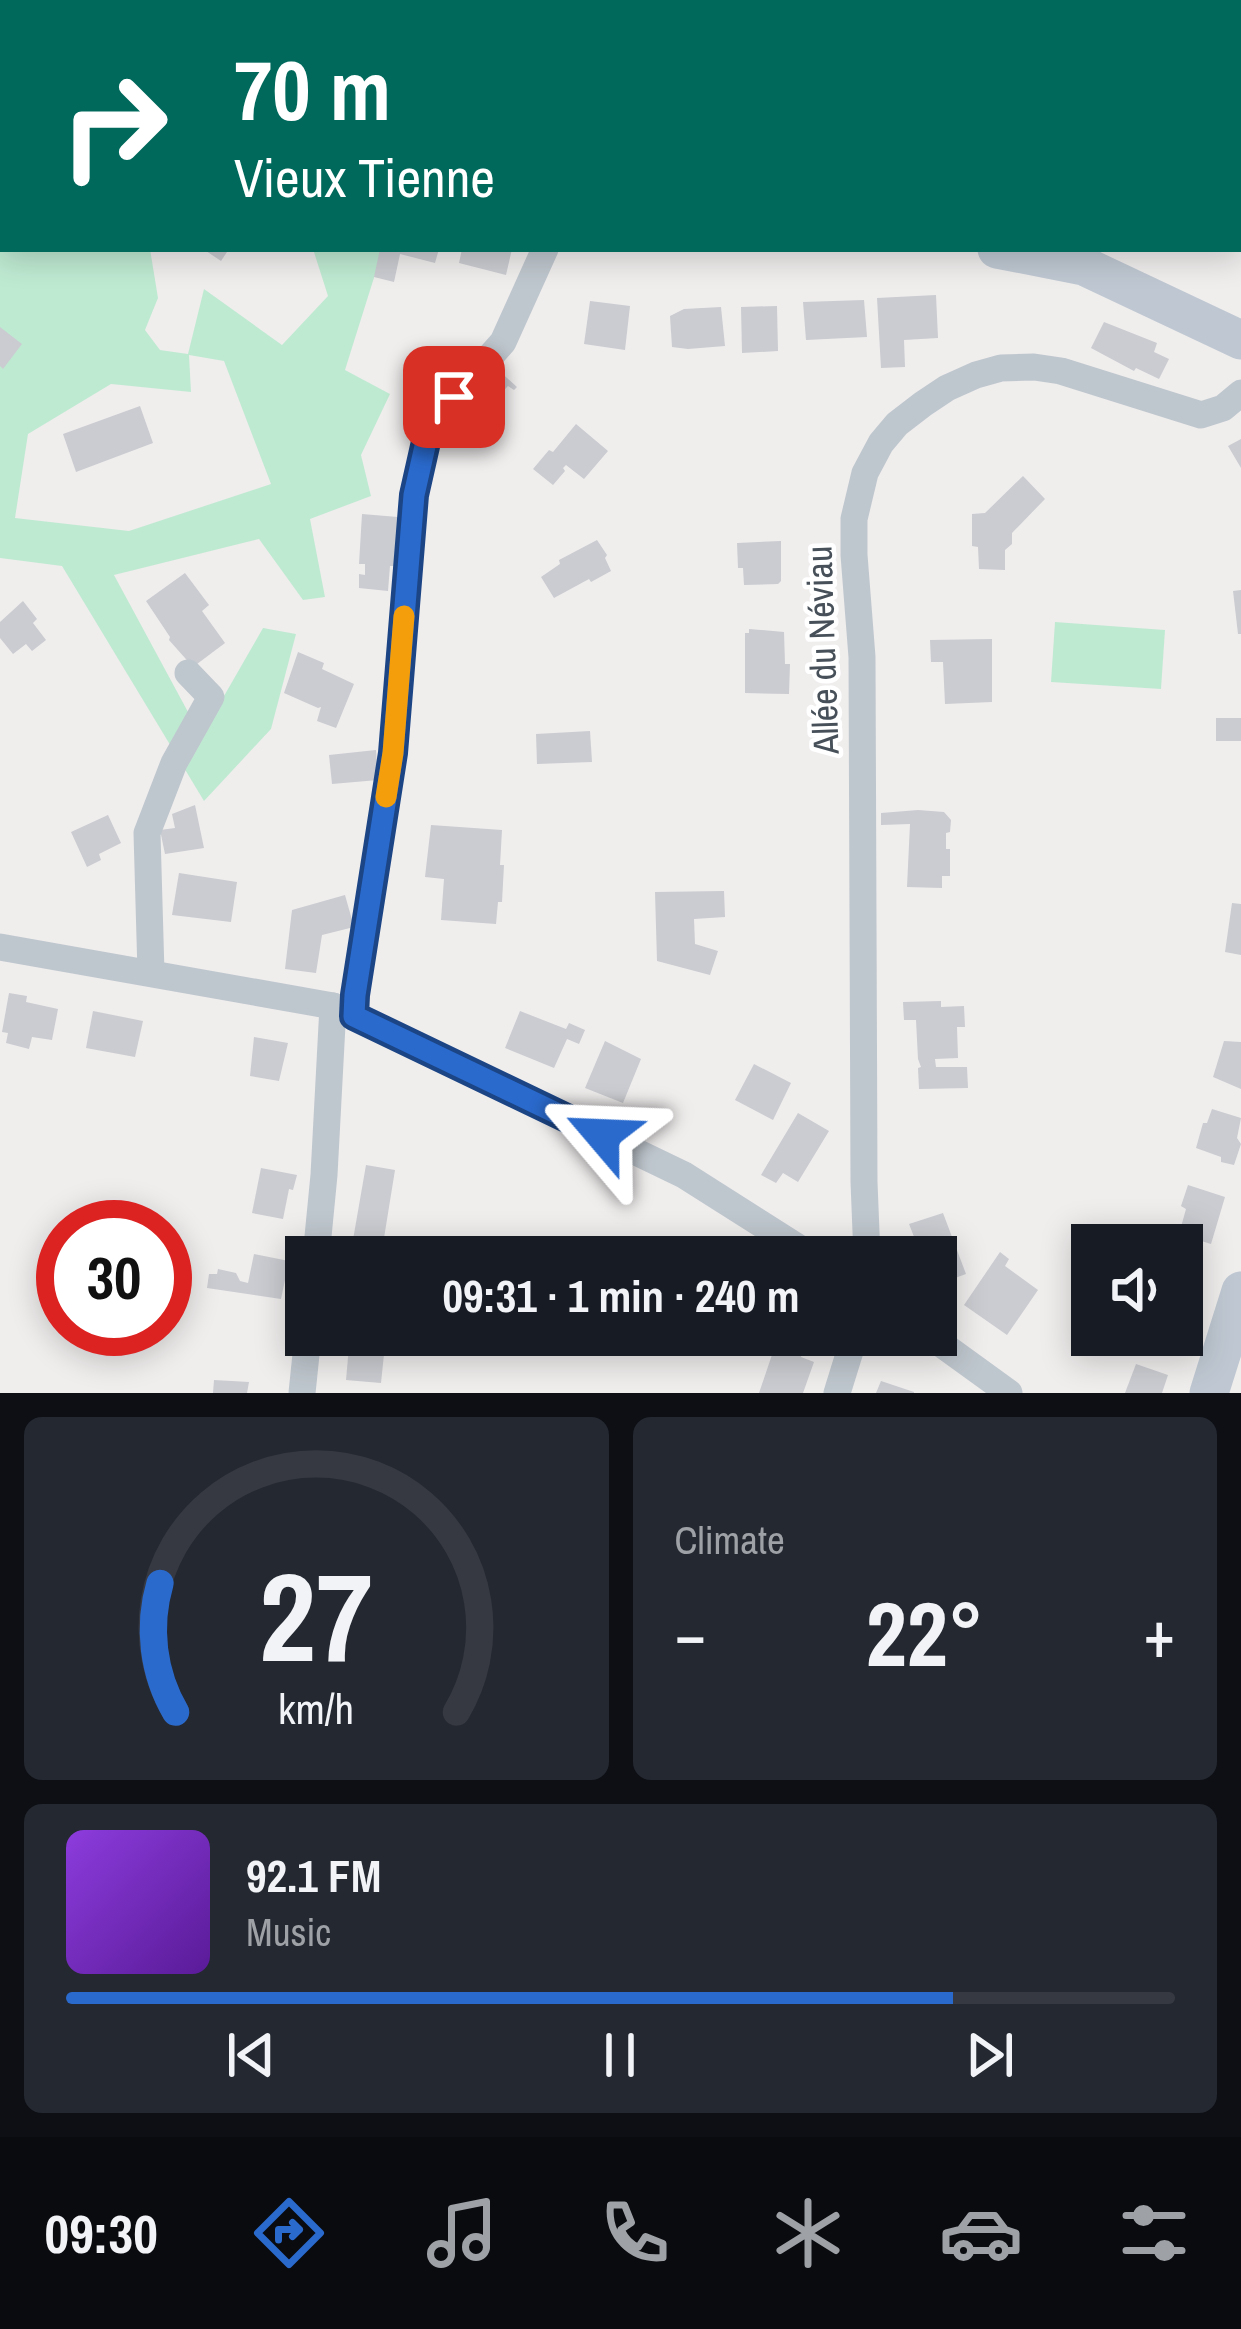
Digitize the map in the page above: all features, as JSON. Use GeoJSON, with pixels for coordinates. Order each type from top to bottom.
{"type":"FeatureCollection","features":[{"type":"Feature","properties":{"kind":"main road"},"geometry":{"type":"LineString","coordinates":[[1012,252],[1084,266],[1241,340]]}},
{"type":"Feature","properties":{"kind":"main road"},"geometry":{"type":"LineString","coordinates":[[1209,1393],[1241,1292]]}},
{"type":"Feature","properties":{"kind":"street"},"geometry":{"type":"LineString","coordinates":[[318,1236],[344,1011],[355,995],[393,753],[414,495],[430,424],[503,342],[544,252]]}},
{"type":"Feature","properties":{"kind":"street","name":"Allée du Néviau"},"geometry":{"type":"LineString","coordinates":[[866,1236],[862,657],[854,555],[854,519],[865,473],[897,424],[946,388],[1001,368],[1061,371],[1201,415],[1223,408],[1241,393]]}},
{"type":"Feature","properties":{"kind":"street"},"geometry":{"type":"LineString","coordinates":[[151,974],[147,833],[174,763],[211,697],[188,673]]}},
{"type":"Feature","properties":{"kind":"street"},"geometry":{"type":"LineString","coordinates":[[0,947],[344,1011],[684,1174],[780,1236]]}},
{"type":"Feature","properties":{"kind":"street"},"geometry":{"type":"LineString","coordinates":[[957,1355],[1009,1393]]}},
{"type":"Feature","properties":{"kind":"street"},"geometry":{"type":"LineString","coordinates":[[302,1393],[306,1356]]}},
{"type":"Feature","properties":{"kind":"street"},"geometry":{"type":"LineString","coordinates":[[837,1393],[848,1356]]}},
{"type":"Feature","properties":{"kind":"green space"},"geometry":{"type":"Polygon","coordinates":[[[0,252],[150,252],[158,298],[145,330],[160,350],[188,354],[204,289],[282,345],[328,296],[314,252],[382,252],[345,370],[390,394],[361,455],[371,496],[310,519],[325,597],[303,600],[259,539],[114,575],[201,736],[263,628],[296,634],[271,729],[204,801],[62,566],[0,558],[0,252]],[[189,355],[191,392],[111,384],[28,434],[15,518],[129,531],[271,484],[224,361],[189,355]]]}},
{"type":"Feature","properties":{"kind":"green space"},"geometry":{"type":"Polygon","coordinates":[[[1055,622],[1165,630],[1161,689],[1051,682],[1055,622]]]}},
{"type":"Feature","properties":{"kind":"building"},"geometry":{"type":"Polygon","coordinates":[[[379,252],[438,252],[435,263],[400,254],[394,282],[374,277],[379,252]]]}},
{"type":"Feature","properties":{"kind":"building"},"geometry":{"type":"Polygon","coordinates":[[[461,252],[511,252],[506,275],[459,263],[461,252]]]}},
{"type":"Feature","properties":{"kind":"building"},"geometry":{"type":"Polygon","coordinates":[[[936,295],[938,338],[904,340],[905,367],[881,368],[877,298],[936,295]]]}},
{"type":"Feature","properties":{"kind":"building"},"geometry":{"type":"Polygon","coordinates":[[[864,300],[867,337],[806,340],[803,302],[864,300]]]}},
{"type":"Feature","properties":{"kind":"building"},"geometry":{"type":"Polygon","coordinates":[[[590,301],[630,306],[625,350],[584,344],[590,301]]]}},
{"type":"Feature","properties":{"kind":"building"},"geometry":{"type":"Polygon","coordinates":[[[777,306],[778,351],[742,353],[741,307],[777,306]]]}},
{"type":"Feature","properties":{"kind":"building"},"geometry":{"type":"Polygon","coordinates":[[[721,307],[725,346],[672,347],[670,316],[684,309],[721,307]]]}},
{"type":"Feature","properties":{"kind":"building"},"geometry":{"type":"Polygon","coordinates":[[[1104,322],[1157,343],[1154,352],[1169,359],[1159,379],[1091,348],[1104,322]]]}},
{"type":"Feature","properties":{"kind":"building"},"geometry":{"type":"Polygon","coordinates":[[[0,327],[22,344],[3,369],[0,366],[0,327]]]}},
{"type":"Feature","properties":{"kind":"building"},"geometry":{"type":"Polygon","coordinates":[[[496,368],[517,387],[508,386],[459,437],[443,422],[496,368]]]}},
{"type":"Feature","properties":{"kind":"building"},"geometry":{"type":"Polygon","coordinates":[[[140,406],[153,443],[76,472],[63,434],[140,406]]]}},
{"type":"Feature","properties":{"kind":"building"},"geometry":{"type":"Polygon","coordinates":[[[576,424],[608,451],[584,479],[566,465],[553,485],[533,469],[576,424]]]}},
{"type":"Feature","properties":{"kind":"building"},"geometry":{"type":"Polygon","coordinates":[[[1241,439],[1241,468],[1228,446],[1241,439]]]}},
{"type":"Feature","properties":{"kind":"building"},"geometry":{"type":"Polygon","coordinates":[[[1023,476],[1045,499],[1012,533],[1012,544],[1005,550],[1005,570],[979,569],[978,547],[972,546],[972,514],[985,513],[1023,476]]]}},
{"type":"Feature","properties":{"kind":"building"},"geometry":{"type":"Polygon","coordinates":[[[362,514],[398,517],[396,566],[390,566],[388,591],[359,588],[359,574],[365,575],[365,564],[359,564],[362,514]]]}},
{"type":"Feature","properties":{"kind":"building"},"geometry":{"type":"Polygon","coordinates":[[[597,540],[611,571],[554,598],[541,577],[559,560],[597,540]]]}},
{"type":"Feature","properties":{"kind":"building"},"geometry":{"type":"Polygon","coordinates":[[[781,541],[781,581],[744,585],[737,543],[781,541]]]}},
{"type":"Feature","properties":{"kind":"building"},"geometry":{"type":"Polygon","coordinates":[[[185,573],[209,605],[202,611],[225,643],[193,667],[169,640],[146,601],[185,573]]]}},
{"type":"Feature","properties":{"kind":"building"},"geometry":{"type":"Polygon","coordinates":[[[1241,590],[1241,634],[1238,634],[1233,591],[1241,590]]]}},
{"type":"Feature","properties":{"kind":"building"},"geometry":{"type":"Polygon","coordinates":[[[23,601],[46,640],[32,651],[26,644],[13,654],[0,638],[0,622],[23,601]]]}},
{"type":"Feature","properties":{"kind":"building"},"geometry":{"type":"Polygon","coordinates":[[[749,629],[784,632],[789,694],[745,693],[745,633],[749,629]]]}},
{"type":"Feature","properties":{"kind":"building"},"geometry":{"type":"Polygon","coordinates":[[[992,639],[992,702],[945,704],[943,662],[931,662],[930,640],[992,639]]]}},
{"type":"Feature","properties":{"kind":"building"},"geometry":{"type":"Polygon","coordinates":[[[298,652],[354,684],[336,728],[317,721],[321,707],[284,693],[298,652]]]}},
{"type":"Feature","properties":{"kind":"building"},"geometry":{"type":"Polygon","coordinates":[[[1216,718],[1241,718],[1241,741],[1216,741],[1216,718]]]}},
{"type":"Feature","properties":{"kind":"building"},"geometry":{"type":"Polygon","coordinates":[[[590,731],[592,762],[537,764],[536,734],[590,731]]]}},
{"type":"Feature","properties":{"kind":"building"},"geometry":{"type":"Polygon","coordinates":[[[376,750],[378,780],[332,784],[329,755],[376,750]]]}},
{"type":"Feature","properties":{"kind":"building"},"geometry":{"type":"Polygon","coordinates":[[[195,805],[204,848],[165,854],[160,830],[175,828],[172,814],[195,805]]]}},
{"type":"Feature","properties":{"kind":"building"},"geometry":{"type":"Polygon","coordinates":[[[944,812],[951,820],[946,833],[950,876],[942,876],[942,888],[907,887],[910,824],[881,825],[881,813],[944,812]]]}},
{"type":"Feature","properties":{"kind":"building"},"geometry":{"type":"Polygon","coordinates":[[[108,815],[121,843],[99,854],[101,860],[87,867],[71,832],[108,815]]]}},
{"type":"Feature","properties":{"kind":"building"},"geometry":{"type":"Polygon","coordinates":[[[431,825],[502,830],[502,902],[498,902],[496,924],[441,920],[444,879],[425,877],[431,825]]]}},
{"type":"Feature","properties":{"kind":"building"},"geometry":{"type":"Polygon","coordinates":[[[179,873],[237,882],[231,922],[172,915],[179,873]]]}},
{"type":"Feature","properties":{"kind":"building"},"geometry":{"type":"Polygon","coordinates":[[[724,891],[725,917],[694,919],[695,944],[718,951],[710,975],[657,961],[655,892],[724,891]]]}},
{"type":"Feature","properties":{"kind":"building"},"geometry":{"type":"Polygon","coordinates":[[[345,895],[354,927],[322,935],[316,973],[285,969],[292,910],[345,895]]]}},
{"type":"Feature","properties":{"kind":"building"},"geometry":{"type":"Polygon","coordinates":[[[1232,903],[1241,904],[1241,955],[1225,952],[1232,903]]]}},
{"type":"Feature","properties":{"kind":"building"},"geometry":{"type":"Polygon","coordinates":[[[9,993],[58,1009],[52,1040],[32,1037],[29,1049],[6,1043],[8,1033],[2,1032],[9,993]]]}},
{"type":"Feature","properties":{"kind":"building"},"geometry":{"type":"Polygon","coordinates":[[[941,1001],[941,1007],[964,1006],[965,1027],[957,1027],[958,1058],[935,1059],[936,1067],[967,1067],[968,1088],[919,1089],[916,1020],[904,1020],[903,1002],[941,1001]]]}},
{"type":"Feature","properties":{"kind":"building"},"geometry":{"type":"Polygon","coordinates":[[[93,1011],[143,1021],[135,1057],[86,1048],[93,1011]]]}},
{"type":"Feature","properties":{"kind":"building"},"geometry":{"type":"Polygon","coordinates":[[[520,1011],[566,1029],[569,1023],[585,1030],[579,1044],[567,1039],[554,1068],[505,1048],[520,1011]]]}},
{"type":"Feature","properties":{"kind":"building"},"geometry":{"type":"Polygon","coordinates":[[[254,1037],[288,1043],[279,1081],[250,1076],[254,1037]]]}},
{"type":"Feature","properties":{"kind":"building"},"geometry":{"type":"Polygon","coordinates":[[[605,1041],[641,1059],[623,1103],[585,1088],[605,1041]]]}},
{"type":"Feature","properties":{"kind":"building"},"geometry":{"type":"Polygon","coordinates":[[[1224,1041],[1241,1042],[1241,1089],[1213,1077],[1224,1041]]]}},
{"type":"Feature","properties":{"kind":"building"},"geometry":{"type":"Polygon","coordinates":[[[754,1064],[791,1083],[773,1120],[735,1100],[754,1064]]]}},
{"type":"Feature","properties":{"kind":"building"},"geometry":{"type":"Polygon","coordinates":[[[1212,1109],[1241,1118],[1237,1138],[1241,1144],[1234,1165],[1196,1148],[1212,1109]]]}},
{"type":"Feature","properties":{"kind":"building"},"geometry":{"type":"Polygon","coordinates":[[[798,1113],[829,1131],[798,1182],[783,1173],[776,1183],[761,1175],[798,1113]]]}},
{"type":"Feature","properties":{"kind":"building"},"geometry":{"type":"Polygon","coordinates":[[[366,1165],[395,1170],[384,1236],[354,1236],[366,1165]]]}},
{"type":"Feature","properties":{"kind":"building"},"geometry":{"type":"Polygon","coordinates":[[[261,1168],[297,1175],[283,1219],[252,1213],[261,1168]]]}},
{"type":"Feature","properties":{"kind":"building"},"geometry":{"type":"Polygon","coordinates":[[[1188,1185],[1225,1197],[1211,1244],[1203,1242],[1203,1224],[1182,1224],[1186,1209],[1181,1206],[1188,1185]]]}},
{"type":"Feature","properties":{"kind":"building"},"geometry":{"type":"Polygon","coordinates":[[[943,1213],[952,1236],[914,1236],[909,1224],[943,1213]]]}},
{"type":"Feature","properties":{"kind":"building"},"geometry":{"type":"Polygon","coordinates":[[[957,1250],[966,1274],[957,1277],[957,1250]]]}},
{"type":"Feature","properties":{"kind":"building"},"geometry":{"type":"Polygon","coordinates":[[[1000,1252],[1009,1259],[1005,1266],[1038,1290],[1007,1335],[964,1305],[1000,1252]]]}},
{"type":"Feature","properties":{"kind":"building"},"geometry":{"type":"Polygon","coordinates":[[[254,1254],[285,1260],[281,1299],[207,1288],[209,1274],[217,1274],[218,1269],[236,1273],[248,1283],[254,1254]]]}},
{"type":"Feature","properties":{"kind":"building"},"geometry":{"type":"Polygon","coordinates":[[[348,1356],[384,1356],[381,1383],[346,1380],[348,1356]]]}},
{"type":"Feature","properties":{"kind":"building"},"geometry":{"type":"Polygon","coordinates":[[[772,1356],[801,1356],[814,1362],[803,1393],[759,1393],[772,1356]]]}},
{"type":"Feature","properties":{"kind":"building"},"geometry":{"type":"Polygon","coordinates":[[[1136,1364],[1168,1375],[1162,1393],[1125,1393],[1136,1364]]]}},
{"type":"Feature","properties":{"kind":"building"},"geometry":{"type":"Polygon","coordinates":[[[214,1380],[249,1382],[247,1393],[213,1393],[214,1380]]]}},
{"type":"Feature","properties":{"kind":"building"},"geometry":{"type":"Polygon","coordinates":[[[881,1381],[914,1392],[914,1393],[876,1393],[881,1381]]]}},
{"type":"Feature","properties":{"kind":"slow traffic"},"geometry":{"type":"LineString","coordinates":[[386,797],[404,616]]}},
{"type":"Feature","properties":{"kind":"route"},"geometry":{"type":"LineString","coordinates":[[454,397],[430,424],[414,495],[393,753],[354,1016],[602,1135]]}}]}
